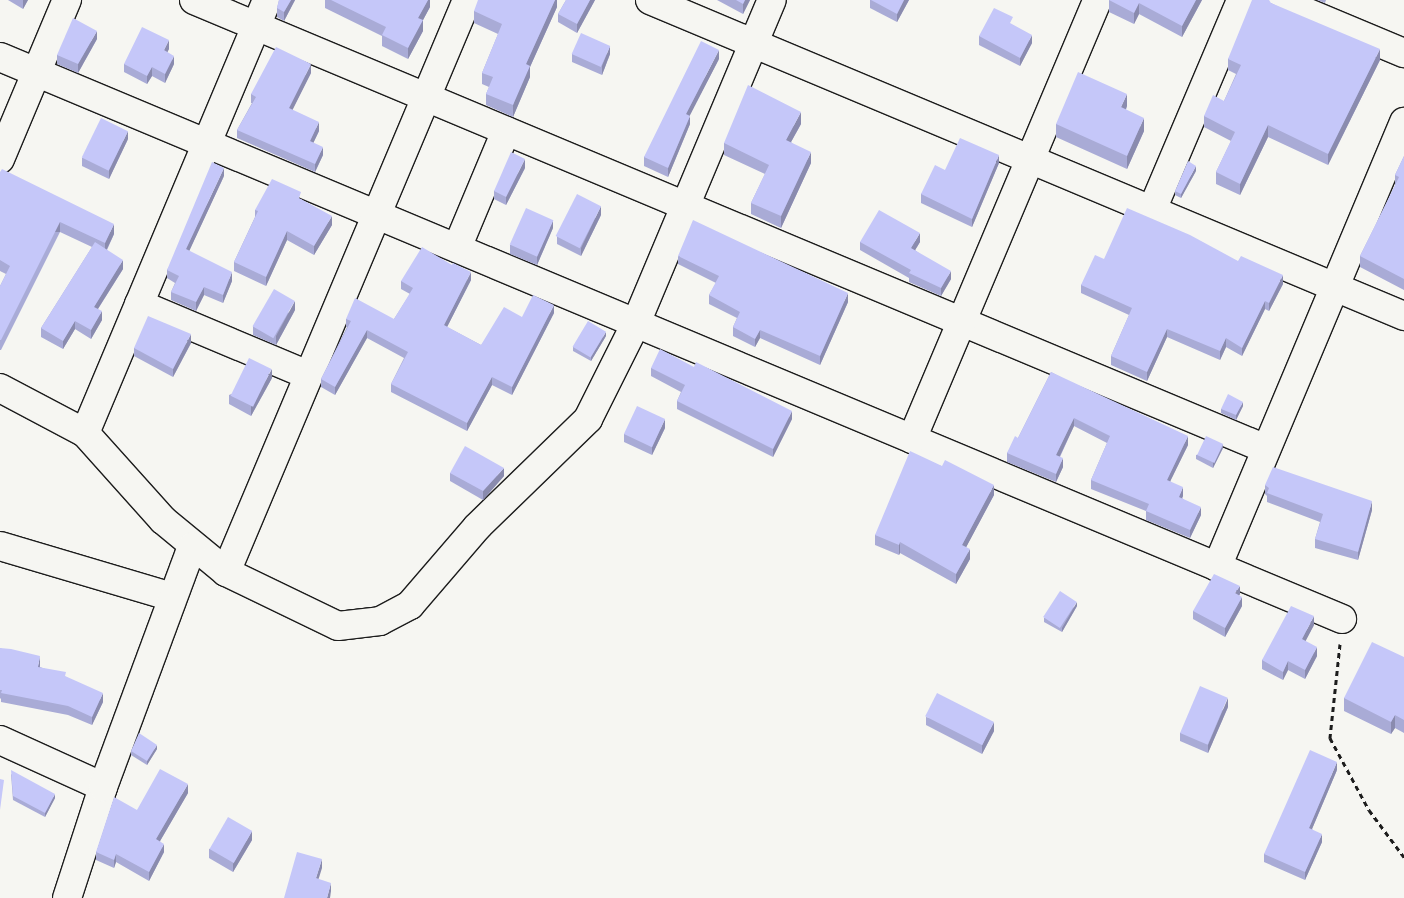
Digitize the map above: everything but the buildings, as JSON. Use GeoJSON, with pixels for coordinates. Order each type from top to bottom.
{"type":"FeatureCollection","features":[{"type":"Feature","properties":{"kind":"street"},"geometry":{"type":"LineString","coordinates":[[0,159],[67,0]]}},
{"type":"Feature","properties":{"kind":"street"},"geometry":{"type":"LineString","coordinates":[[194,0],[1266,449]]}},
{"type":"Feature","properties":{"kind":"street"},"geometry":{"type":"LineString","coordinates":[[84,434],[267,0]]}},
{"type":"Feature","properties":{"kind":"street"},"geometry":{"type":"LineString","coordinates":[[226,572],[466,0]]}},
{"type":"Feature","properties":{"kind":"street"},"geometry":{"type":"LineString","coordinates":[[650,0],[1404,316]]}},
{"type":"Feature","properties":{"kind":"street"},"geometry":{"type":"LineString","coordinates":[[0,388],[84,434],[163,520],[192,546],[226,572],[338,626],[380,621],[410,604],[477,527],[588,419],[636,324],[772,0]]}},
{"type":"Feature","properties":{"kind":"street"},"geometry":{"type":"LineString","coordinates":[[912,439],[1097,0]]}},
{"type":"Feature","properties":{"kind":"street"},"geometry":{"type":"LineString","coordinates":[[1152,210],[1241,0]]}},
{"type":"Feature","properties":{"kind":"street"},"geometry":{"type":"LineString","coordinates":[[1277,0],[1404,53]]}},
{"type":"Feature","properties":{"kind":"street"},"geometry":{"type":"LineString","coordinates":[[0,57],[1342,619]]}},
{"type":"Feature","properties":{"kind":"street"},"geometry":{"type":"LineString","coordinates":[[1217,567],[1404,122]]}},
{"type":"Feature","properties":{"kind":"street"},"geometry":{"type":"LineString","coordinates":[[457,248],[506,131]]}},
{"type":"Feature","properties":{"kind":"street"},"geometry":{"type":"LineString","coordinates":[[139,304],[308,375]]}},
{"type":"Feature","properties":{"kind":"street"},"geometry":{"type":"LineString","coordinates":[[0,546],[172,597]]}},
{"type":"Feature","properties":{"kind":"street"},"geometry":{"type":"LineString","coordinates":[[67,898],[103,787],[192,546]]}},
{"type":"Feature","properties":{"kind":"street"},"geometry":{"type":"LineString","coordinates":[[0,740],[103,787]]}},
{"type":"Feature","properties":{"kind":"path"},"geometry":{"type":"LineString","coordinates":[[1342,619],[1330,738],[1369,810],[1404,857]]}}]}
